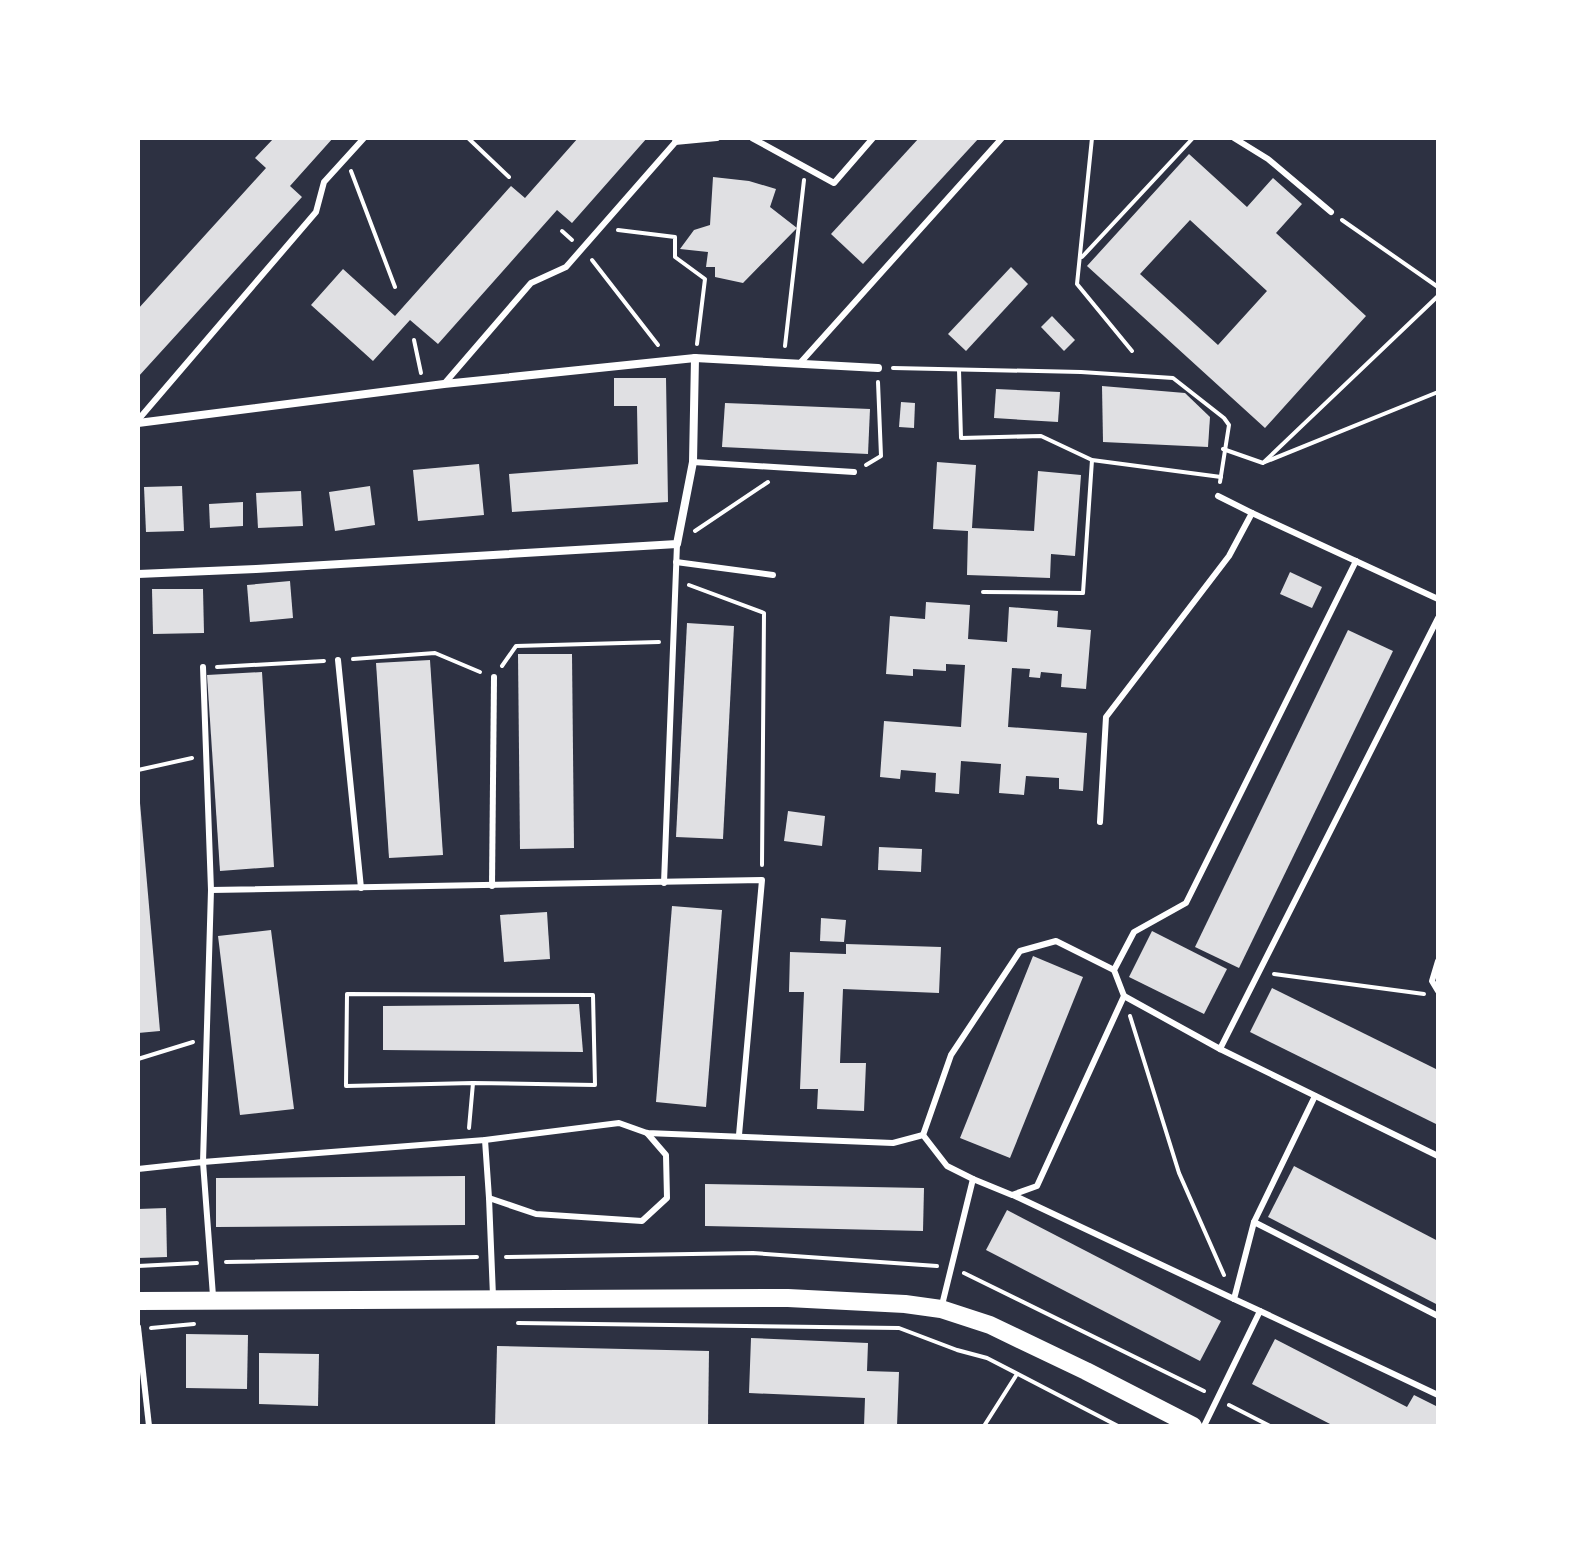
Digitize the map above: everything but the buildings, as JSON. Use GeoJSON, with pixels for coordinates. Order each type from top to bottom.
{"type":"FeatureCollection","features":[{"type":"Feature","properties":{"kind":"main road"},"geometry":{"type":"LineString","coordinates":[[138,1301],[788,1298],[905,1304],[941,1309],[1004,1332],[1193,1426]]}},
{"type":"Feature","properties":{"kind":"street"},"geometry":{"type":"LineString","coordinates":[[138,422],[444,384],[695,358],[878,368]]}},
{"type":"Feature","properties":{"kind":"street"},"geometry":{"type":"LineString","coordinates":[[138,574],[677,544],[693,462],[695,358]]}},
{"type":"Feature","properties":{"kind":"lane"},"geometry":{"type":"LineString","coordinates":[[138,422],[316,212],[324,182],[364,138]]}},
{"type":"Feature","properties":{"kind":"lane"},"geometry":{"type":"LineString","coordinates":[[444,384],[531,283],[566,267],[677,140],[717,138]]}},
{"type":"Feature","properties":{"kind":"lane"},"geometry":{"type":"LineString","coordinates":[[752,138],[834,183],[873,138]]}},
{"type":"Feature","properties":{"kind":"lane"},"geometry":{"type":"LineString","coordinates":[[801,362],[1002,138]]}},
{"type":"Feature","properties":{"kind":"lane"},"geometry":{"type":"LineString","coordinates":[[1234,138],[1268,159],[1331,212]]}},
{"type":"Feature","properties":{"kind":"lane"},"geometry":{"type":"LineString","coordinates":[[693,462],[854,472]]}},
{"type":"Feature","properties":{"kind":"lane"},"geometry":{"type":"LineString","coordinates":[[1218,496],[1438,599]]}},
{"type":"Feature","properties":{"kind":"lane"},"geometry":{"type":"LineString","coordinates":[[1100,822],[1106,717],[1229,556],[1252,513]]}},
{"type":"Feature","properties":{"kind":"lane"},"geometry":{"type":"LineString","coordinates":[[664,883],[677,544]]}},
{"type":"Feature","properties":{"kind":"lane"},"geometry":{"type":"LineString","coordinates":[[1114,970],[1134,932],[1186,903],[1356,561]]}},
{"type":"Feature","properties":{"kind":"lane"},"geometry":{"type":"LineString","coordinates":[[676,562],[773,575]]}},
{"type":"Feature","properties":{"kind":"lane"},"geometry":{"type":"LineString","coordinates":[[1220,1049],[1438,618]]}},
{"type":"Feature","properties":{"kind":"lane"},"geometry":{"type":"LineString","coordinates":[[338,660],[361,888]]}},
{"type":"Feature","properties":{"kind":"lane"},"geometry":{"type":"LineString","coordinates":[[203,667],[211,890],[203,1162],[213,1300]]}},
{"type":"Feature","properties":{"kind":"lane"},"geometry":{"type":"LineString","coordinates":[[492,886],[494,677]]}},
{"type":"Feature","properties":{"kind":"lane"},"geometry":{"type":"LineString","coordinates":[[211,890],[762,880],[739,1135]]}},
{"type":"Feature","properties":{"kind":"lane"},"geometry":{"type":"LineString","coordinates":[[923,1135],[951,1055],[1020,951],[1056,941],[1114,970],[1124,996],[1220,1049],[1438,1156]]}},
{"type":"Feature","properties":{"kind":"lane"},"geometry":{"type":"LineString","coordinates":[[1438,961],[1432,981],[1438,994]]}},
{"type":"Feature","properties":{"kind":"lane"},"geometry":{"type":"LineString","coordinates":[[1012,1195],[1037,1186],[1124,996]]}},
{"type":"Feature","properties":{"kind":"lane"},"geometry":{"type":"LineString","coordinates":[[1234,1299],[1254,1222],[1315,1096]]}},
{"type":"Feature","properties":{"kind":"lane"},"geometry":{"type":"LineString","coordinates":[[138,1169],[467,1142],[619,1123],[647,1133],[893,1143],[923,1135]]}},
{"type":"Feature","properties":{"kind":"lane"},"geometry":{"type":"LineString","coordinates":[[489,1198],[536,1214],[642,1221],[667,1198],[666,1155],[647,1133]]}},
{"type":"Feature","properties":{"kind":"lane"},"geometry":{"type":"LineString","coordinates":[[923,1135],[947,1166],[1438,1395]]}},
{"type":"Feature","properties":{"kind":"lane"},"geometry":{"type":"LineString","coordinates":[[485,1140],[493,1298]]}},
{"type":"Feature","properties":{"kind":"lane"},"geometry":{"type":"LineString","coordinates":[[941,1309],[973,1179]]}},
{"type":"Feature","properties":{"kind":"lane"},"geometry":{"type":"LineString","coordinates":[[1254,1222],[1438,1316]]}},
{"type":"Feature","properties":{"kind":"lane"},"geometry":{"type":"LineString","coordinates":[[1204,1426],[1260,1311]]}},
{"type":"Feature","properties":{"kind":"lane"},"geometry":{"type":"LineString","coordinates":[[138,1327],[149,1426]]}},
{"type":"Feature","properties":{"kind":"path"},"geometry":{"type":"LineString","coordinates":[[468,138],[509,177]]}},
{"type":"Feature","properties":{"kind":"path"},"geometry":{"type":"LineString","coordinates":[[1092,138],[1077,284],[1132,351]]}},
{"type":"Feature","properties":{"kind":"path"},"geometry":{"type":"LineString","coordinates":[[1081,259],[1193,138]]}},
{"type":"Feature","properties":{"kind":"path"},"geometry":{"type":"LineString","coordinates":[[346,158],[395,287]]}},
{"type":"Feature","properties":{"kind":"path"},"geometry":{"type":"LineString","coordinates":[[783,361],[805,166]]}},
{"type":"Feature","properties":{"kind":"path"},"geometry":{"type":"LineString","coordinates":[[1331,212],[1438,287]]}},
{"type":"Feature","properties":{"kind":"path"},"geometry":{"type":"LineString","coordinates":[[601,228],[675,237],[675,257],[705,279],[695,358]]}},
{"type":"Feature","properties":{"kind":"path"},"geometry":{"type":"LineString","coordinates":[[583,248],[670,361]]}},
{"type":"Feature","properties":{"kind":"path"},"geometry":{"type":"LineString","coordinates":[[1263,463],[1438,296]]}},
{"type":"Feature","properties":{"kind":"path"},"geometry":{"type":"LineString","coordinates":[[414,340],[423,387]]}},
{"type":"Feature","properties":{"kind":"path"},"geometry":{"type":"LineString","coordinates":[[854,472],[881,456],[878,368],[1081,372],[1173,378],[1229,425],[1221,477],[1092,460],[1041,436],[961,438],[959,370]]}},
{"type":"Feature","properties":{"kind":"path"},"geometry":{"type":"LineString","coordinates":[[1223,449],[1263,463],[1438,392]]}},
{"type":"Feature","properties":{"kind":"path"},"geometry":{"type":"LineString","coordinates":[[983,592],[1083,593],[1092,460]]}},
{"type":"Feature","properties":{"kind":"path"},"geometry":{"type":"LineString","coordinates":[[677,544],[789,468]]}},
{"type":"Feature","properties":{"kind":"path"},"geometry":{"type":"LineString","coordinates":[[676,580],[764,613],[762,880]]}},
{"type":"Feature","properties":{"kind":"path"},"geometry":{"type":"LineString","coordinates":[[494,677],[516,646],[673,641]]}},
{"type":"Feature","properties":{"kind":"path"},"geometry":{"type":"LineString","coordinates":[[138,770],[206,755]]}},
{"type":"Feature","properties":{"kind":"path"},"geometry":{"type":"LineString","coordinates":[[1259,972],[1438,994]]}},
{"type":"Feature","properties":{"kind":"path"},"geometry":{"type":"LineString","coordinates":[[347,994],[593,995],[595,1085],[473,1083],[346,1086],[347,994]]}},
{"type":"Feature","properties":{"kind":"path"},"geometry":{"type":"LineString","coordinates":[[1124,996],[1179,1173],[1234,1299]]}},
{"type":"Feature","properties":{"kind":"path"},"geometry":{"type":"LineString","coordinates":[[138,1059],[207,1038]]}},
{"type":"Feature","properties":{"kind":"path"},"geometry":{"type":"LineString","coordinates":[[467,1142],[473,1083]]}},
{"type":"Feature","properties":{"kind":"path"},"geometry":{"type":"LineString","coordinates":[[138,1266],[210,1262],[753,1253],[953,1267],[1270,1426]]}},
{"type":"Feature","properties":{"kind":"path"},"geometry":{"type":"LineString","coordinates":[[509,1323],[899,1328],[987,1358],[1118,1426]]}},
{"type":"Feature","properties":{"kind":"path"},"geometry":{"type":"LineString","coordinates":[[984,1426],[1017,1374]]}},
{"type":"Feature","properties":{"kind":"path"},"geometry":{"type":"LineString","coordinates":[[1194,1402],[1200,1389]]}}]}
